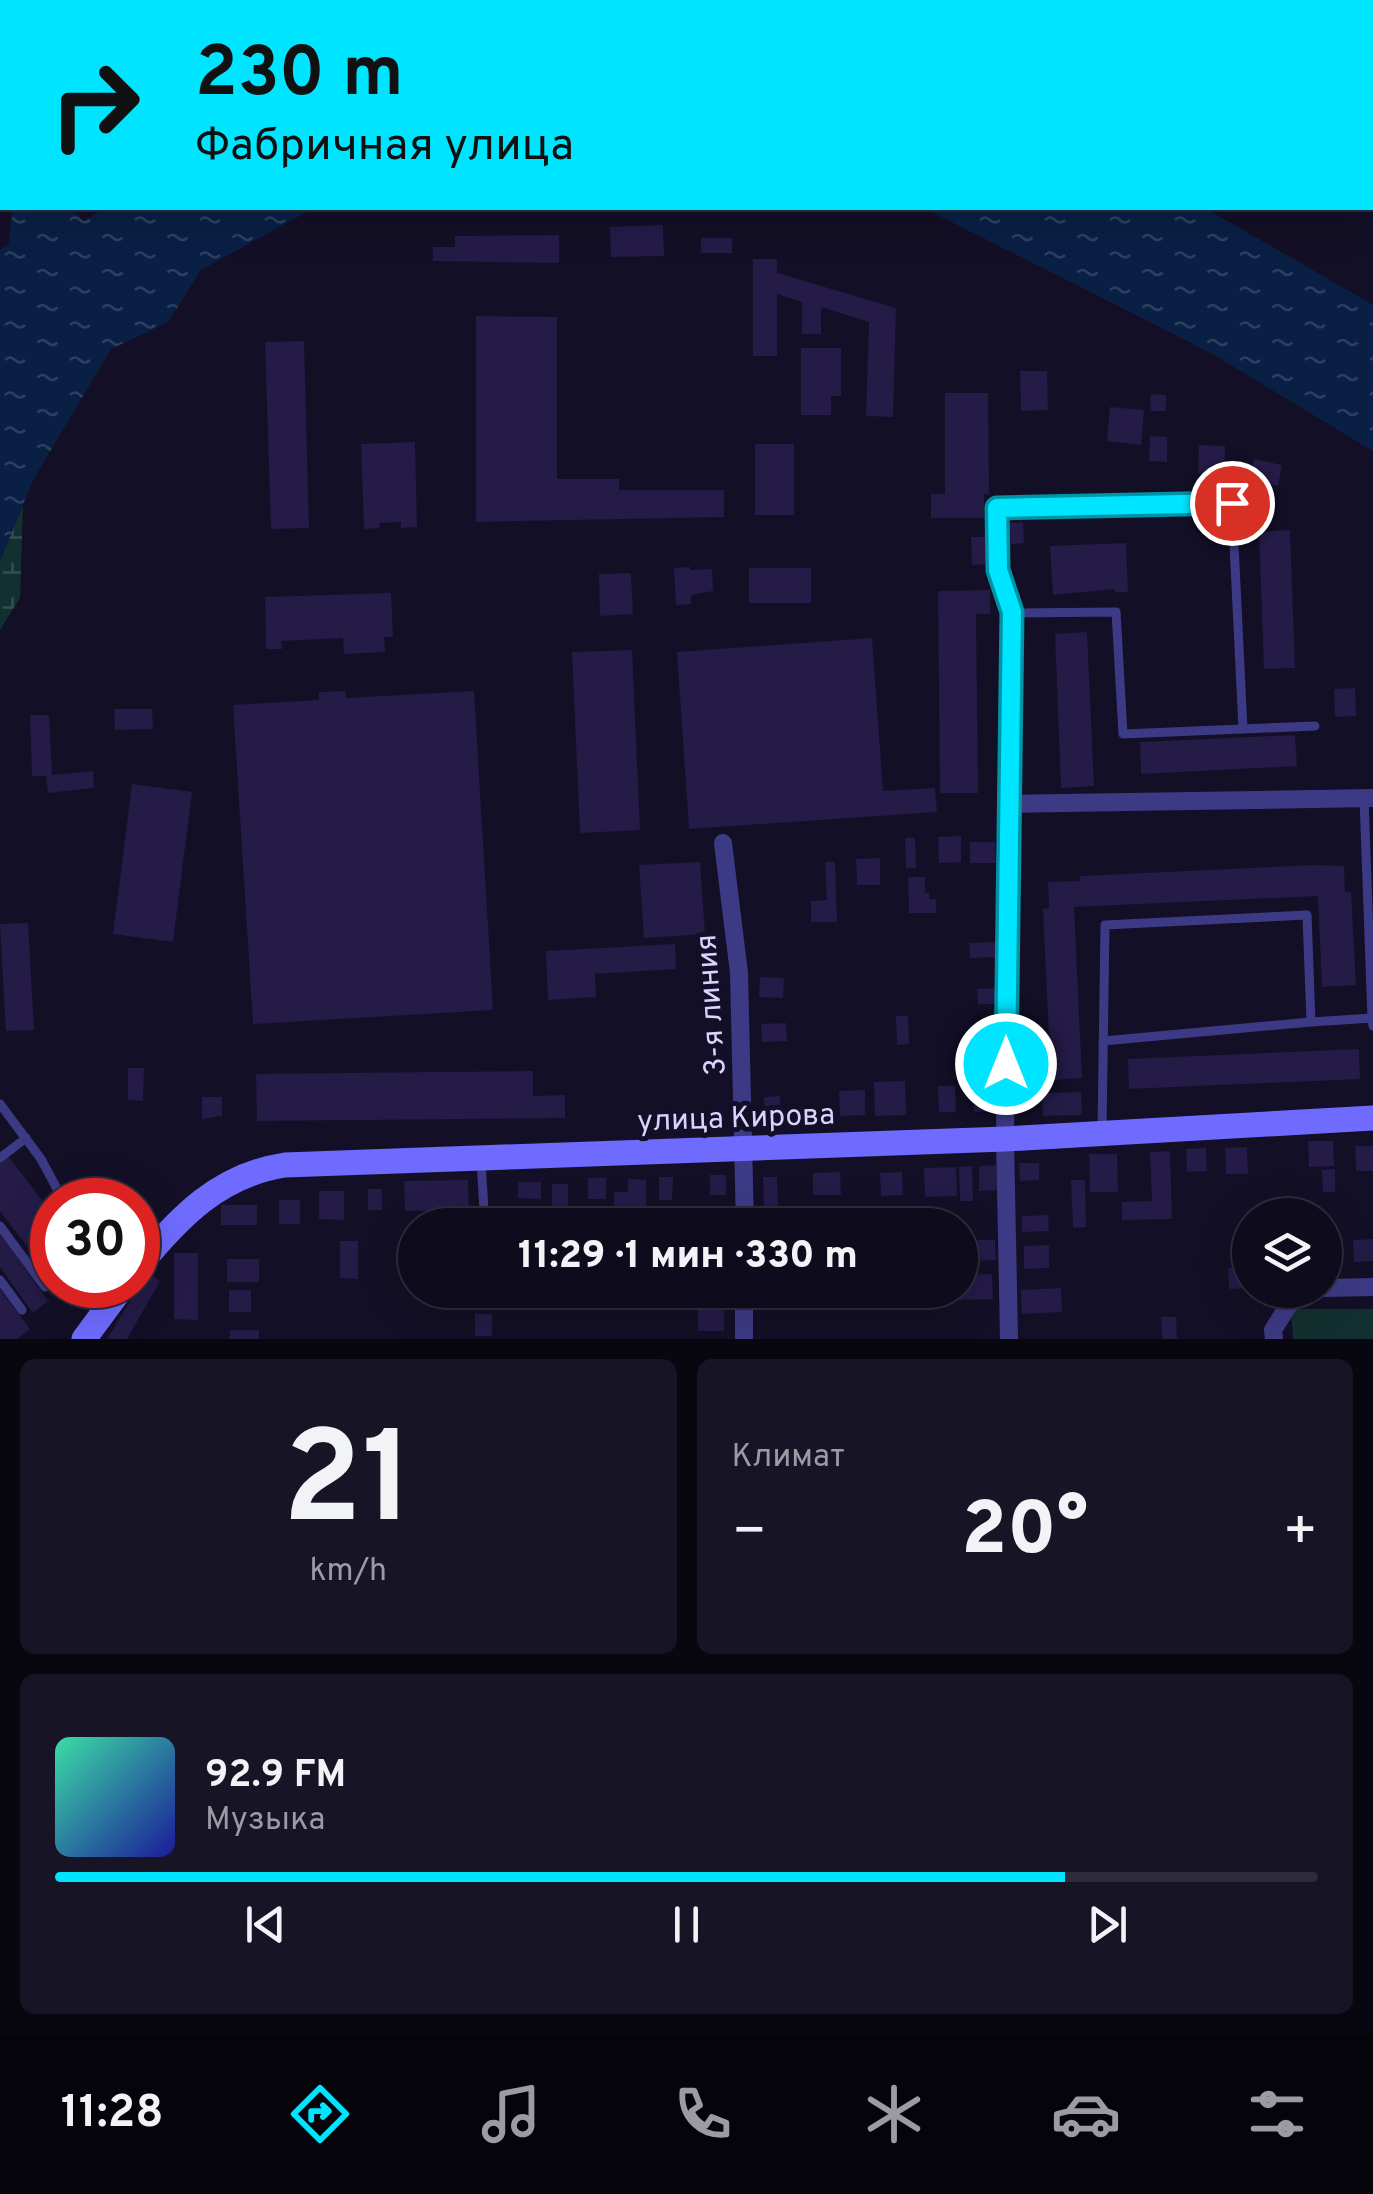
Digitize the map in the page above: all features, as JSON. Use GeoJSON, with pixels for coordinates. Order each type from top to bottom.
{"type":"FeatureCollection","features":[{"type":"Feature","properties":{"kind":"street"},"geometry":{"type":"LineString","coordinates":[[997,508],[998,570],[1012,612],[1006,1139],[1010,1339]]}},
{"type":"Feature","properties":{"kind":"street"},"geometry":{"type":"LineString","coordinates":[[1008,804],[1369,798]]}},
{"type":"Feature","properties":{"kind":"street","name":"3-я линия"},"geometry":{"type":"LineString","coordinates":[[722,843],[740,974],[745,1208]]}},
{"type":"Feature","properties":{"kind":"street","name":"улица Кирова"},"geometry":{"type":"LineString","coordinates":[[160,1244],[196,1206],[238,1177],[285,1165],[1006,1139],[1373,1118]]}},
{"type":"Feature","properties":{"kind":"street"},"geometry":{"type":"LineString","coordinates":[[1342,1288],[1373,1287]]}},
{"type":"Feature","properties":{"kind":"street"},"geometry":{"type":"LineString","coordinates":[[84,1339],[107,1308]]}},
{"type":"Feature","properties":{"kind":"street"},"geometry":{"type":"LineString","coordinates":[[744,1308],[744,1339]]}},
{"type":"Feature","properties":{"kind":"street"},"geometry":{"type":"LineString","coordinates":[[1274,1339],[1273,1330],[1287,1308]]}},
{"type":"Feature","properties":{"kind":"lane"},"geometry":{"type":"LineString","coordinates":[[997,508],[1232,503],[1243,729]]}},
{"type":"Feature","properties":{"kind":"lane"},"geometry":{"type":"LineString","coordinates":[[1012,612],[1116,612],[1122,734],[1314,726]]}},
{"type":"Feature","properties":{"kind":"lane"},"geometry":{"type":"LineString","coordinates":[[1369,798],[1373,1026]]}},
{"type":"Feature","properties":{"kind":"lane"},"geometry":{"type":"LineString","coordinates":[[1102,1133],[1105,925],[1307,915],[1311,1022]]}},
{"type":"Feature","properties":{"kind":"lane"},"geometry":{"type":"LineString","coordinates":[[1104,1041],[1372,1018]]}},
{"type":"Feature","properties":{"kind":"lane"},"geometry":{"type":"LineString","coordinates":[[0,1104],[51,1178]]}},
{"type":"Feature","properties":{"kind":"lane"},"geometry":{"type":"LineString","coordinates":[[0,1158],[26,1138]]}},
{"type":"Feature","properties":{"kind":"lane"},"geometry":{"type":"LineString","coordinates":[[481,1159],[484,1208]]}},
{"type":"Feature","properties":{"kind":"lane"},"geometry":{"type":"LineString","coordinates":[[0,1226],[30,1267]]}},
{"type":"Feature","properties":{"kind":"lane"},"geometry":{"type":"LineString","coordinates":[[0,1280],[22,1310]]}},
{"type":"Feature","properties":{"kind":"green space"},"geometry":{"type":"Polygon","coordinates":[[[23,505],[20,598],[0,630],[0,561],[23,505]]]}},
{"type":"Feature","properties":{"kind":"green space"},"geometry":{"type":"Polygon","coordinates":[[[1291,1309],[1373,1309],[1373,1339],[1293,1339],[1291,1309]]]}},
{"type":"Feature","properties":{"kind":"water"},"geometry":{"type":"Polygon","coordinates":[[[8,210],[74,210],[83,221],[102,210],[310,210],[201,270],[168,322],[111,349],[33,480],[0,561],[0,250],[9,243],[12,214],[8,210]]]}},
{"type":"Feature","properties":{"kind":"water"},"geometry":{"type":"Polygon","coordinates":[[[928,210],[1208,210],[1373,305],[1373,451],[1211,353],[928,210]]]}},
{"type":"Feature","properties":{"kind":"building"},"geometry":{"type":"Polygon","coordinates":[[[663,225],[664,256],[611,257],[610,227],[663,225]]]}},
{"type":"Feature","properties":{"kind":"building"},"geometry":{"type":"Polygon","coordinates":[[[559,235],[559,263],[433,261],[433,247],[455,247],[455,236],[559,235]]]}},
{"type":"Feature","properties":{"kind":"building"},"geometry":{"type":"Polygon","coordinates":[[[701,238],[732,238],[732,253],[701,253],[701,238]]]}},
{"type":"Feature","properties":{"kind":"building"},"geometry":{"type":"Polygon","coordinates":[[[753,259],[777,259],[777,273],[896,308],[893,417],[866,416],[869,322],[821,307],[821,334],[802,334],[802,302],[777,294],[777,356],[753,356],[753,259]]]}},
{"type":"Feature","properties":{"kind":"building"},"geometry":{"type":"Polygon","coordinates":[[[476,316],[557,317],[557,479],[619,479],[619,490],[724,490],[724,517],[476,522],[476,316]]]}},
{"type":"Feature","properties":{"kind":"building"},"geometry":{"type":"Polygon","coordinates":[[[304,341],[309,528],[271,529],[265,342],[304,341]]]}},
{"type":"Feature","properties":{"kind":"building"},"geometry":{"type":"Polygon","coordinates":[[[801,348],[841,348],[841,396],[831,396],[831,415],[801,415],[801,348]]]}},
{"type":"Feature","properties":{"kind":"building"},"geometry":{"type":"Polygon","coordinates":[[[1020,371],[1047,371],[1048,410],[1021,411],[1020,371]]]}},
{"type":"Feature","properties":{"kind":"building"},"geometry":{"type":"Polygon","coordinates":[[[945,393],[988,393],[989,494],[984,494],[984,518],[931,518],[931,494],[945,494],[945,393]]]}},
{"type":"Feature","properties":{"kind":"building"},"geometry":{"type":"Polygon","coordinates":[[[1151,394],[1166,395],[1166,411],[1150,411],[1151,394]]]}},
{"type":"Feature","properties":{"kind":"building"},"geometry":{"type":"Polygon","coordinates":[[[1110,407],[1144,410],[1141,445],[1107,441],[1110,407]]]}},
{"type":"Feature","properties":{"kind":"building"},"geometry":{"type":"Polygon","coordinates":[[[1150,436],[1167,437],[1167,462],[1149,461],[1150,436]]]}},
{"type":"Feature","properties":{"kind":"building"},"geometry":{"type":"Polygon","coordinates":[[[415,442],[417,527],[401,528],[401,522],[379,523],[380,528],[364,529],[361,444],[415,442]]]}},
{"type":"Feature","properties":{"kind":"building"},"geometry":{"type":"Polygon","coordinates":[[[755,444],[794,444],[794,515],[755,515],[755,444]]]}},
{"type":"Feature","properties":{"kind":"building"},"geometry":{"type":"Polygon","coordinates":[[[1199,445],[1225,446],[1224,474],[1198,473],[1199,445]]]}},
{"type":"Feature","properties":{"kind":"building"},"geometry":{"type":"Polygon","coordinates":[[[1254,459],[1282,465],[1278,486],[1265,483],[1262,496],[1246,493],[1254,459]]]}},
{"type":"Feature","properties":{"kind":"building"},"geometry":{"type":"Polygon","coordinates":[[[1023,522],[1024,543],[1008,544],[1007,523],[1023,522]]]}},
{"type":"Feature","properties":{"kind":"building"},"geometry":{"type":"Polygon","coordinates":[[[1290,530],[1295,668],[1264,669],[1259,532],[1290,530]]]}},
{"type":"Feature","properties":{"kind":"building"},"geometry":{"type":"Polygon","coordinates":[[[971,537],[988,537],[989,564],[972,565],[971,537]]]}},
{"type":"Feature","properties":{"kind":"building"},"geometry":{"type":"Polygon","coordinates":[[[1126,543],[1128,592],[1114,589],[1053,595],[1050,546],[1126,543]]]}},
{"type":"Feature","properties":{"kind":"building"},"geometry":{"type":"Polygon","coordinates":[[[674,568],[712,569],[713,591],[691,595],[691,604],[676,605],[674,568]]]}},
{"type":"Feature","properties":{"kind":"building"},"geometry":{"type":"Polygon","coordinates":[[[749,568],[811,568],[811,603],[749,603],[749,568]]]}},
{"type":"Feature","properties":{"kind":"building"},"geometry":{"type":"Polygon","coordinates":[[[631,573],[633,614],[600,616],[599,574],[631,573]]]}},
{"type":"Feature","properties":{"kind":"building"},"geometry":{"type":"Polygon","coordinates":[[[990,590],[990,614],[976,614],[978,793],[940,793],[938,591],[990,590]]]}},
{"type":"Feature","properties":{"kind":"building"},"geometry":{"type":"Polygon","coordinates":[[[391,593],[393,637],[384,637],[385,652],[344,654],[343,638],[281,641],[282,649],[266,649],[265,597],[391,593]]]}},
{"type":"Feature","properties":{"kind":"building"},"geometry":{"type":"Polygon","coordinates":[[[1087,632],[1094,786],[1061,788],[1055,634],[1087,632]]]}},
{"type":"Feature","properties":{"kind":"building"},"geometry":{"type":"Polygon","coordinates":[[[872,638],[883,791],[935,788],[937,812],[689,829],[677,652],[872,638]]]}},
{"type":"Feature","properties":{"kind":"building"},"geometry":{"type":"Polygon","coordinates":[[[632,650],[640,830],[580,833],[572,652],[632,650]]]}},
{"type":"Feature","properties":{"kind":"building"},"geometry":{"type":"Polygon","coordinates":[[[1355,688],[1356,716],[1335,717],[1334,689],[1355,688]]]}},
{"type":"Feature","properties":{"kind":"building"},"geometry":{"type":"Polygon","coordinates":[[[345,691],[346,698],[474,691],[493,1010],[253,1024],[233,705],[319,700],[319,692],[345,691]]]}},
{"type":"Feature","properties":{"kind":"building"},"geometry":{"type":"Polygon","coordinates":[[[114,709],[152,709],[153,729],[115,730],[114,709]]]}},
{"type":"Feature","properties":{"kind":"building"},"geometry":{"type":"Polygon","coordinates":[[[30,715],[49,715],[52,775],[93,771],[94,788],[48,793],[46,776],[32,776],[30,715]]]}},
{"type":"Feature","properties":{"kind":"building"},"geometry":{"type":"Polygon","coordinates":[[[1295,735],[1297,766],[1141,774],[1140,742],[1295,735]]]}},
{"type":"Feature","properties":{"kind":"building"},"geometry":{"type":"Polygon","coordinates":[[[132,784],[192,792],[173,942],[113,934],[132,784]]]}},
{"type":"Feature","properties":{"kind":"building"},"geometry":{"type":"Polygon","coordinates":[[[961,836],[961,862],[939,863],[938,837],[961,836]]]}},
{"type":"Feature","properties":{"kind":"building"},"geometry":{"type":"Polygon","coordinates":[[[905,838],[915,838],[916,868],[906,868],[905,838]]]}},
{"type":"Feature","properties":{"kind":"building"},"geometry":{"type":"Polygon","coordinates":[[[970,842],[995,842],[996,863],[970,863],[970,842]]]}},
{"type":"Feature","properties":{"kind":"building"},"geometry":{"type":"Polygon","coordinates":[[[880,858],[880,885],[857,885],[856,859],[880,858]]]}},
{"type":"Feature","properties":{"kind":"building"},"geometry":{"type":"Polygon","coordinates":[[[700,862],[705,934],[644,938],[639,865],[700,862]]]}},
{"type":"Feature","properties":{"kind":"building"},"geometry":{"type":"Polygon","coordinates":[[[825,862],[835,862],[837,922],[811,922],[811,901],[827,900],[825,862]]]}},
{"type":"Feature","properties":{"kind":"building"},"geometry":{"type":"Polygon","coordinates":[[[1344,866],[1345,892],[1351,892],[1356,985],[1322,987],[1318,896],[1074,907],[1082,1078],[1051,1080],[1043,909],[1049,908],[1048,882],[1080,881],[1080,876],[1344,866]]]}},
{"type":"Feature","properties":{"kind":"building"},"geometry":{"type":"Polygon","coordinates":[[[908,877],[925,877],[925,893],[929,893],[929,899],[936,899],[936,913],[909,913],[908,877]]]}},
{"type":"Feature","properties":{"kind":"building"},"geometry":{"type":"Polygon","coordinates":[[[28,923],[34,1030],[6,1031],[0,924],[28,923]]]}},
{"type":"Feature","properties":{"kind":"building"},"geometry":{"type":"Polygon","coordinates":[[[995,942],[995,957],[970,958],[969,943],[995,942]]]}},
{"type":"Feature","properties":{"kind":"building"},"geometry":{"type":"Polygon","coordinates":[[[675,944],[676,969],[595,974],[596,997],[548,1000],[546,951],[675,944]]]}},
{"type":"Feature","properties":{"kind":"building"},"geometry":{"type":"Polygon","coordinates":[[[760,977],[784,978],[783,998],[759,997],[760,977]]]}},
{"type":"Feature","properties":{"kind":"building"},"geometry":{"type":"Polygon","coordinates":[[[996,988],[996,1004],[978,1004],[977,989],[996,988]]]}},
{"type":"Feature","properties":{"kind":"building"},"geometry":{"type":"Polygon","coordinates":[[[896,1016],[908,1016],[909,1044],[897,1045],[896,1016]]]}},
{"type":"Feature","properties":{"kind":"building"},"geometry":{"type":"Polygon","coordinates":[[[786,1023],[787,1041],[762,1042],[761,1024],[786,1023]]]}},
{"type":"Feature","properties":{"kind":"building"},"geometry":{"type":"Polygon","coordinates":[[[1359,1049],[1360,1079],[1129,1089],[1128,1059],[1359,1049]]]}},
{"type":"Feature","properties":{"kind":"building"},"geometry":{"type":"Polygon","coordinates":[[[128,1068],[144,1068],[143,1101],[128,1100],[128,1068]]]}},
{"type":"Feature","properties":{"kind":"building"},"geometry":{"type":"Polygon","coordinates":[[[533,1071],[533,1096],[565,1095],[565,1118],[257,1121],[256,1074],[533,1071]]]}},
{"type":"Feature","properties":{"kind":"building"},"geometry":{"type":"Polygon","coordinates":[[[995,1078],[996,1111],[974,1112],[973,1079],[995,1078]]]}},
{"type":"Feature","properties":{"kind":"building"},"geometry":{"type":"Polygon","coordinates":[[[905,1081],[906,1115],[875,1116],[874,1082],[905,1081]]]}},
{"type":"Feature","properties":{"kind":"building"},"geometry":{"type":"Polygon","coordinates":[[[938,1086],[955,1086],[956,1112],[939,1112],[938,1086]]]}},
{"type":"Feature","properties":{"kind":"building"},"geometry":{"type":"Polygon","coordinates":[[[865,1090],[865,1115],[840,1116],[839,1091],[865,1090]]]}},
{"type":"Feature","properties":{"kind":"building"},"geometry":{"type":"Polygon","coordinates":[[[1081,1092],[1082,1115],[1043,1116],[1042,1093],[1081,1092]]]}},
{"type":"Feature","properties":{"kind":"building"},"geometry":{"type":"Polygon","coordinates":[[[780,1096],[781,1122],[765,1122],[764,1097],[780,1096]]]}},
{"type":"Feature","properties":{"kind":"building"},"geometry":{"type":"Polygon","coordinates":[[[202,1097],[222,1097],[222,1116],[202,1119],[202,1097]]]}},
{"type":"Feature","properties":{"kind":"building"},"geometry":{"type":"Polygon","coordinates":[[[1308,1141],[1333,1141],[1334,1166],[1309,1167],[1308,1141]]]}},
{"type":"Feature","properties":{"kind":"building"},"geometry":{"type":"Polygon","coordinates":[[[1355,1146],[1373,1146],[1373,1171],[1356,1171],[1355,1146]]]}},
{"type":"Feature","properties":{"kind":"building"},"geometry":{"type":"Polygon","coordinates":[[[1247,1147],[1248,1174],[1226,1174],[1225,1148],[1247,1147]]]}},
{"type":"Feature","properties":{"kind":"building"},"geometry":{"type":"Polygon","coordinates":[[[1206,1148],[1207,1171],[1187,1172],[1186,1149],[1206,1148]]]}},
{"type":"Feature","properties":{"kind":"building"},"geometry":{"type":"Polygon","coordinates":[[[1170,1151],[1172,1219],[1122,1220],[1122,1202],[1152,1201],[1150,1152],[1170,1151]]]}},
{"type":"Feature","properties":{"kind":"building"},"geometry":{"type":"Polygon","coordinates":[[[1089,1154],[1117,1154],[1118,1192],[1090,1192],[1089,1154]]]}},
{"type":"Feature","properties":{"kind":"building"},"geometry":{"type":"Polygon","coordinates":[[[8,1156],[30,1184],[30,1250],[0,1211],[0,1162],[8,1156]]]}},
{"type":"Feature","properties":{"kind":"building"},"geometry":{"type":"Polygon","coordinates":[[[1019,1163],[1039,1163],[1039,1180],[1020,1181],[1019,1163]]]}},
{"type":"Feature","properties":{"kind":"building"},"geometry":{"type":"Polygon","coordinates":[[[996,1165],[997,1190],[979,1191],[979,1166],[996,1165]]]}},
{"type":"Feature","properties":{"kind":"building"},"geometry":{"type":"Polygon","coordinates":[[[972,1166],[973,1201],[960,1201],[959,1167],[972,1166]]]}},
{"type":"Feature","properties":{"kind":"building"},"geometry":{"type":"Polygon","coordinates":[[[956,1167],[957,1196],[925,1197],[924,1168],[956,1167]]]}},
{"type":"Feature","properties":{"kind":"building"},"geometry":{"type":"Polygon","coordinates":[[[1335,1169],[1335,1192],[1323,1192],[1322,1170],[1335,1169]]]}},
{"type":"Feature","properties":{"kind":"building"},"geometry":{"type":"Polygon","coordinates":[[[840,1172],[841,1195],[813,1195],[813,1173],[840,1172]]]}},
{"type":"Feature","properties":{"kind":"building"},"geometry":{"type":"Polygon","coordinates":[[[902,1172],[903,1195],[881,1196],[880,1173],[902,1172]]]}},
{"type":"Feature","properties":{"kind":"building"},"geometry":{"type":"Polygon","coordinates":[[[710,1175],[726,1175],[726,1195],[710,1195],[710,1175]]]}},
{"type":"Feature","properties":{"kind":"building"},"geometry":{"type":"Polygon","coordinates":[[[659,1177],[673,1177],[672,1200],[659,1200],[659,1177]]]}},
{"type":"Feature","properties":{"kind":"building"},"geometry":{"type":"Polygon","coordinates":[[[763,1177],[777,1177],[778,1207],[764,1208],[763,1177]]]}},
{"type":"Feature","properties":{"kind":"building"},"geometry":{"type":"Polygon","coordinates":[[[588,1178],[606,1178],[606,1199],[588,1199],[588,1178]]]}},
{"type":"Feature","properties":{"kind":"building"},"geometry":{"type":"Polygon","coordinates":[[[628,1179],[646,1180],[646,1207],[614,1207],[614,1192],[628,1192],[628,1179]]]}},
{"type":"Feature","properties":{"kind":"building"},"geometry":{"type":"Polygon","coordinates":[[[468,1180],[469,1208],[405,1208],[404,1181],[468,1180]]]}},
{"type":"Feature","properties":{"kind":"building"},"geometry":{"type":"Polygon","coordinates":[[[1071,1180],[1085,1180],[1086,1227],[1073,1228],[1071,1180]]]}},
{"type":"Feature","properties":{"kind":"building"},"geometry":{"type":"Polygon","coordinates":[[[518,1182],[541,1182],[541,1199],[518,1198],[518,1182]]]}},
{"type":"Feature","properties":{"kind":"building"},"geometry":{"type":"Polygon","coordinates":[[[552,1184],[568,1184],[568,1208],[552,1208],[552,1184]]]}},
{"type":"Feature","properties":{"kind":"building"},"geometry":{"type":"Polygon","coordinates":[[[368,1189],[382,1189],[382,1210],[368,1210],[368,1189]]]}},
{"type":"Feature","properties":{"kind":"building"},"geometry":{"type":"Polygon","coordinates":[[[319,1191],[344,1191],[344,1220],[319,1219],[319,1191]]]}},
{"type":"Feature","properties":{"kind":"building"},"geometry":{"type":"Polygon","coordinates":[[[279,1200],[300,1200],[300,1224],[279,1224],[279,1200]]]}},
{"type":"Feature","properties":{"kind":"building"},"geometry":{"type":"Polygon","coordinates":[[[221,1205],[257,1205],[257,1225],[221,1225],[221,1205]]]}},
{"type":"Feature","properties":{"kind":"building"},"geometry":{"type":"Polygon","coordinates":[[[1048,1215],[1049,1231],[1022,1232],[1022,1216],[1048,1215]]]}},
{"type":"Feature","properties":{"kind":"building"},"geometry":{"type":"Polygon","coordinates":[[[0,1233],[30,1276],[30,1308],[39,1308],[33,1313],[0,1267],[0,1233]]]}},
{"type":"Feature","properties":{"kind":"building"},"geometry":{"type":"Polygon","coordinates":[[[1373,1239],[1373,1261],[1354,1262],[1353,1240],[1373,1239]]]}},
{"type":"Feature","properties":{"kind":"building"},"geometry":{"type":"Polygon","coordinates":[[[978,1240],[995,1240],[996,1260],[978,1261],[978,1240]]]}},
{"type":"Feature","properties":{"kind":"building"},"geometry":{"type":"Polygon","coordinates":[[[340,1241],[358,1241],[358,1279],[340,1278],[340,1241]]]}},
{"type":"Feature","properties":{"kind":"building"},"geometry":{"type":"Polygon","coordinates":[[[1049,1245],[1049,1268],[1024,1269],[1024,1246],[1049,1245]]]}},
{"type":"Feature","properties":{"kind":"building"},"geometry":{"type":"Polygon","coordinates":[[[174,1253],[198,1253],[198,1320],[174,1319],[174,1253]]]}},
{"type":"Feature","properties":{"kind":"building"},"geometry":{"type":"Polygon","coordinates":[[[227,1259],[259,1259],[259,1282],[227,1282],[227,1259]]]}},
{"type":"Feature","properties":{"kind":"building"},"geometry":{"type":"Polygon","coordinates":[[[1228,1268],[1232,1268],[1232,1289],[1228,1268]]]}},
{"type":"Feature","properties":{"kind":"building"},"geometry":{"type":"Polygon","coordinates":[[[978,1274],[992,1274],[993,1299],[978,1299],[978,1274]]]}},
{"type":"Feature","properties":{"kind":"building"},"geometry":{"type":"Polygon","coordinates":[[[1061,1288],[1062,1312],[1022,1314],[1021,1290],[1061,1288]]]}},
{"type":"Feature","properties":{"kind":"building"},"geometry":{"type":"Polygon","coordinates":[[[0,1289],[30,1329],[17,1339],[0,1339],[0,1289]]]}},
{"type":"Feature","properties":{"kind":"building"},"geometry":{"type":"Polygon","coordinates":[[[229,1290],[251,1290],[251,1312],[229,1312],[229,1290]]]}},
{"type":"Feature","properties":{"kind":"building"},"geometry":{"type":"Polygon","coordinates":[[[126,1308],[145,1308],[127,1339],[107,1339],[126,1308]]]}},
{"type":"Feature","properties":{"kind":"building"},"geometry":{"type":"Polygon","coordinates":[[[698,1308],[724,1308],[724,1331],[698,1331],[698,1308]]]}},
{"type":"Feature","properties":{"kind":"building"},"geometry":{"type":"Polygon","coordinates":[[[475,1314],[492,1314],[492,1336],[475,1336],[475,1314]]]}},
{"type":"Feature","properties":{"kind":"building"},"geometry":{"type":"Polygon","coordinates":[[[1161,1317],[1176,1317],[1177,1339],[1162,1339],[1161,1317]]]}},
{"type":"Feature","properties":{"kind":"building"},"geometry":{"type":"Polygon","coordinates":[[[230,1330],[259,1330],[259,1339],[230,1339],[230,1330]]]}},
{"type":"Feature","properties":{"kind":"route"},"geometry":{"type":"LineString","coordinates":[[1006,1064],[1012,612],[998,570],[997,508],[1232,503]]}}]}
